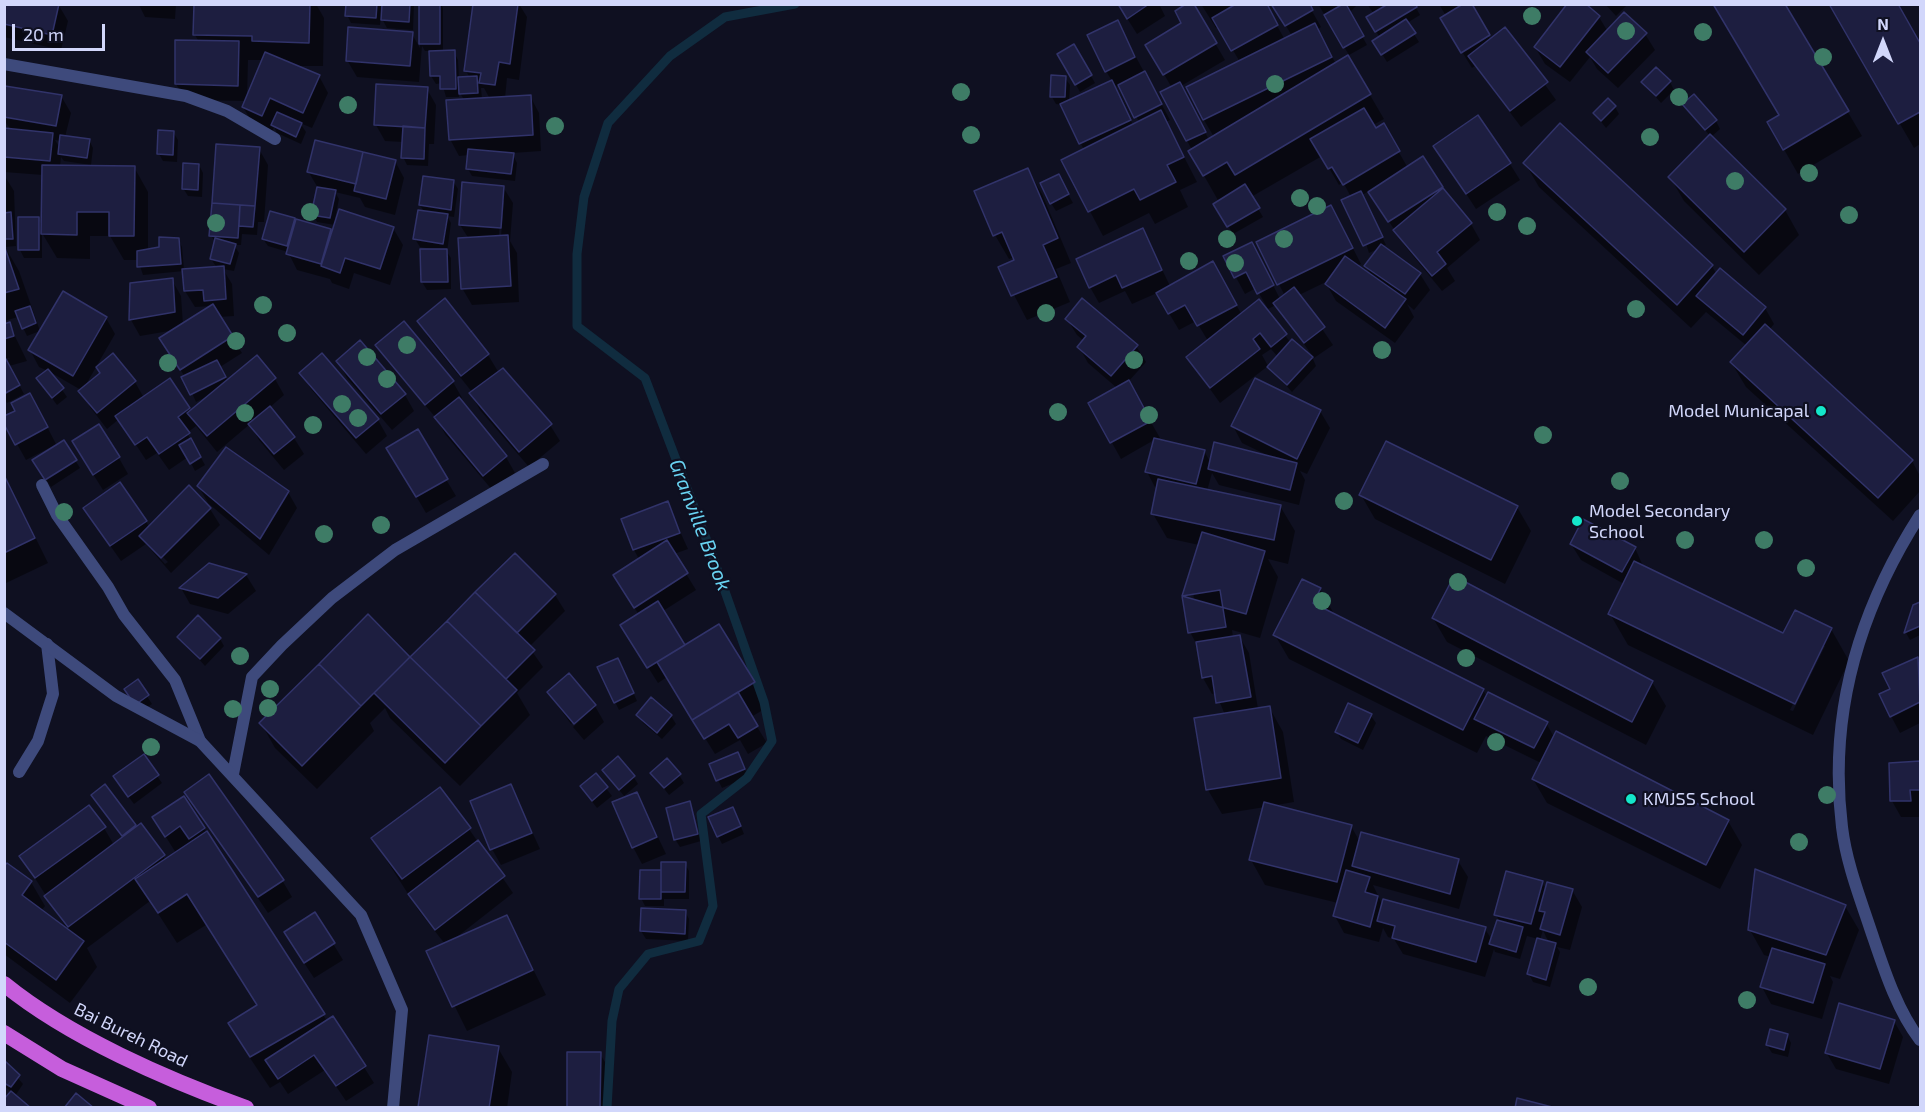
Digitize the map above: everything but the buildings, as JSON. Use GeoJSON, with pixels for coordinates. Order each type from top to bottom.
{"type":"FeatureCollection","features":[{"type":"Feature","properties":{"kind":"highway","name":"Bai Bureh Road"},"geometry":{"type":"LineString","coordinates":[[4,984],[34,1008],[119,1053],[208,1094],[246,1107]]}},
{"type":"Feature","properties":{"kind":"highway"},"geometry":{"type":"LineString","coordinates":[[4,1033],[62,1069],[149,1107]]}},
{"type":"Feature","properties":{"kind":"street"},"geometry":{"type":"LineString","coordinates":[[4,64],[186,96],[227,111],[275,139]]}},
{"type":"Feature","properties":{"kind":"street"},"geometry":{"type":"LineString","coordinates":[[233,774],[252,677],[282,645],[333,598],[395,550],[543,464]]}},
{"type":"Feature","properties":{"kind":"street"},"geometry":{"type":"LineString","coordinates":[[42,485],[57,515],[124,615],[175,680],[200,741]]}},
{"type":"Feature","properties":{"kind":"street"},"geometry":{"type":"LineString","coordinates":[[1920,515],[1896,553],[1865,622],[1842,704],[1839,784],[1842,828],[1853,877],[1877,948],[1908,1024],[1920,1040]]}},
{"type":"Feature","properties":{"kind":"street"},"geometry":{"type":"LineString","coordinates":[[4,613],[116,696],[200,741],[233,774],[361,915],[402,1010],[393,1107]]}},
{"type":"Feature","properties":{"kind":"street"},"geometry":{"type":"LineString","coordinates":[[19,772],[38,741],[54,694],[47,644]]}},
{"type":"Feature","properties":{"kind":"waterway","name":"Granville Brook"},"geometry":{"type":"LineString","coordinates":[[607,1108],[612,1021],[619,989],[648,954],[699,941],[713,906],[701,814],[747,778],[772,741],[764,702],[709,546],[645,378],[577,326],[577,254],[584,197],[608,123],[670,56],[725,17],[795,4]]}},
{"type":"Feature","properties":{"kind":"place","name":"Model Municapal"},"geometry":{"type":"Point","coordinates":[1821,411]}},
{"type":"Feature","properties":{"kind":"place","name":"Model Secondary School"},"geometry":{"type":"Point","coordinates":[1577,521]}},
{"type":"Feature","properties":{"kind":"place","name":"KMJSS School"},"geometry":{"type":"Point","coordinates":[1631,799]}}]}
